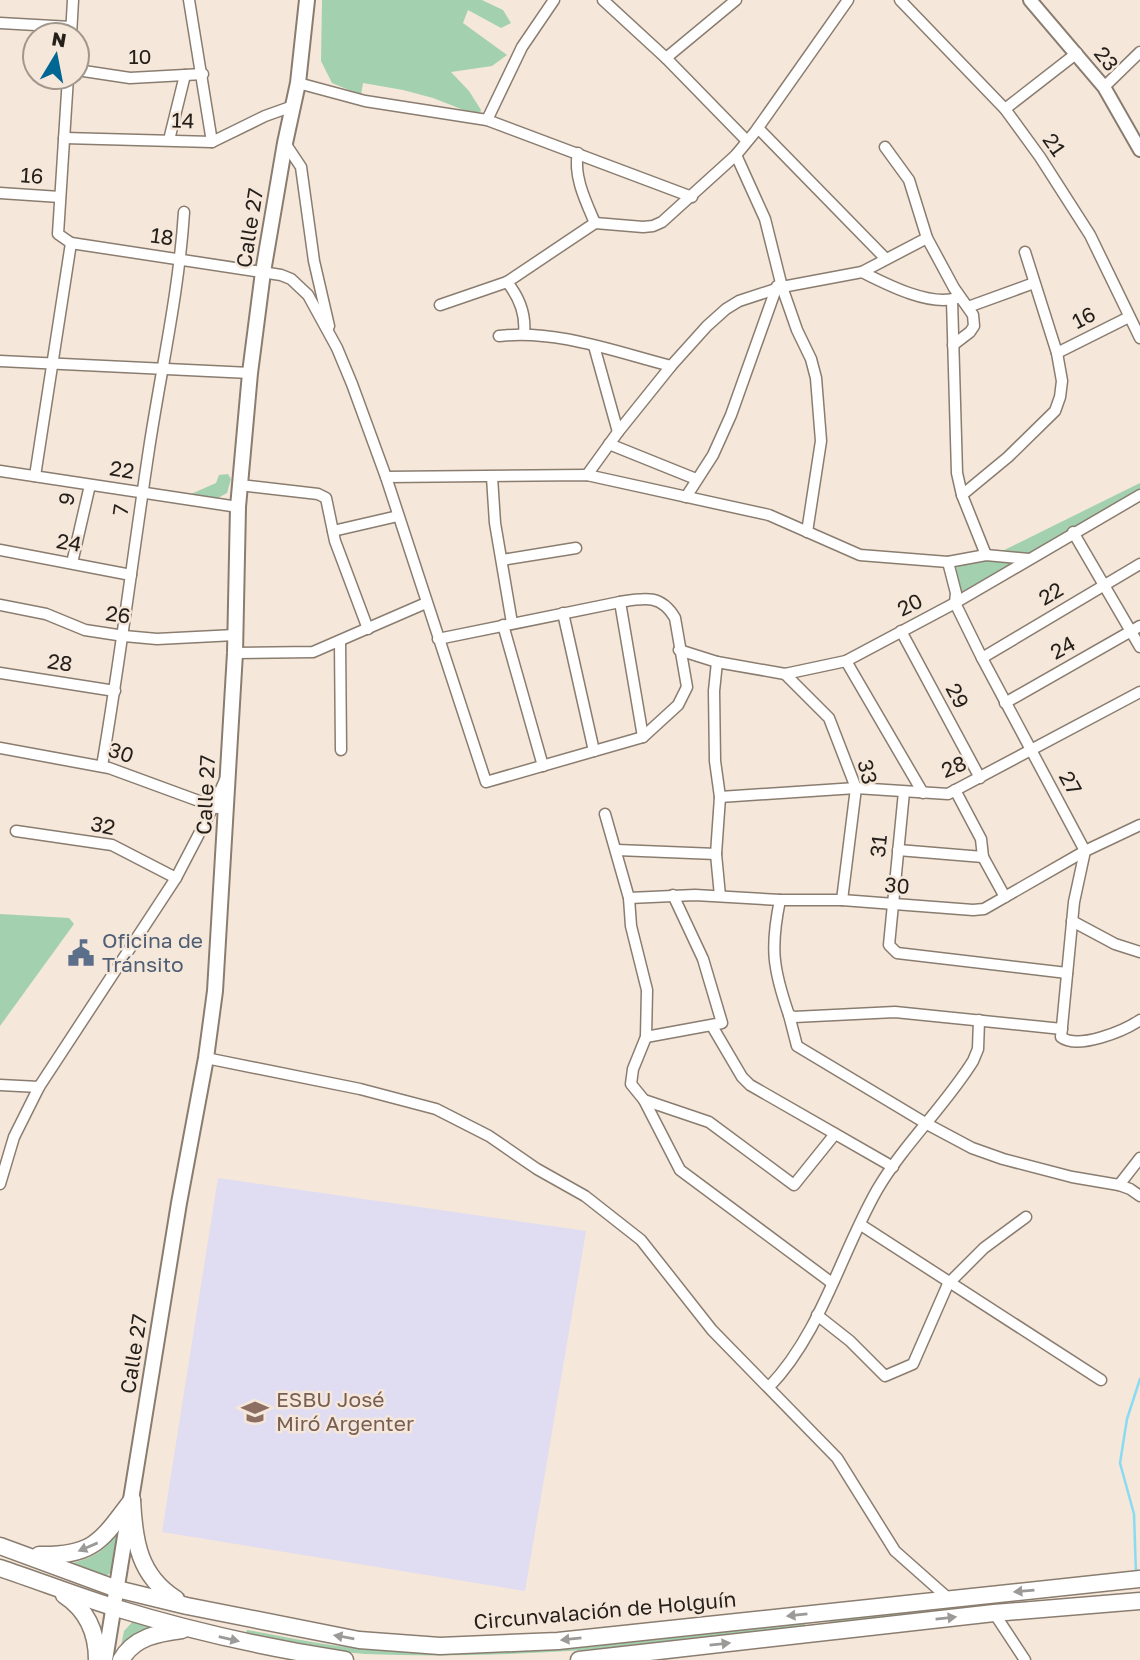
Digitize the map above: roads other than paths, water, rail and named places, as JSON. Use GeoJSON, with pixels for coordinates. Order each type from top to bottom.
{"type":"FeatureCollection","features":[{"type":"Feature","properties":{"kind":"highway"},"geometry":{"type":"LineString","coordinates":[[24,1555],[61,1555],[85,1550],[99,1542],[132,1500]]}},
{"type":"Feature","properties":{"kind":"highway"},"geometry":{"type":"LineString","coordinates":[[132,1500],[134,1532],[147,1572],[159,1589],[187,1606]]}},
{"type":"Feature","properties":{"kind":"highway","name":"Circunvalación de Holguín"},"geometry":{"type":"LineString","coordinates":[[0,1546],[117,1589],[187,1606],[359,1640],[440,1646],[558,1641],[1140,1579]]}},
{"type":"Feature","properties":{"kind":"highway"},"geometry":{"type":"LineString","coordinates":[[0,1568],[114,1608],[190,1629],[272,1649],[345,1660]]}},
{"type":"Feature","properties":{"kind":"highway"},"geometry":{"type":"LineString","coordinates":[[47,1584],[82,1609],[90,1623],[97,1660]]}},
{"type":"Feature","properties":{"kind":"highway","name":"Circunvalación de Holguín"},"geometry":{"type":"LineString","coordinates":[[579,1660],[994,1613],[1140,1601]]}},
{"type":"Feature","properties":{"kind":"highway"},"geometry":{"type":"LineString","coordinates":[[121,1660],[141,1639],[163,1632],[190,1629]]}},
{"type":"Feature","properties":{"kind":"main road","name":"Calle 27"},"geometry":{"type":"LineString","coordinates":[[105,1660],[215,991],[220,808],[229,770],[238,507],[250,373],[263,272],[298,83],[307,0]]}},
{"type":"Feature","properties":{"kind":"street"},"geometry":{"type":"LineString","coordinates":[[72,21],[73,0]]}},
{"type":"Feature","properties":{"kind":"street"},"geometry":{"type":"LineString","coordinates":[[189,0],[212,142]]}},
{"type":"Feature","properties":{"kind":"street"},"geometry":{"type":"LineString","coordinates":[[487,120],[522,47],[554,0]]}},
{"type":"Feature","properties":{"kind":"street"},"geometry":{"type":"LineString","coordinates":[[603,0],[666,58],[747,141]]}},
{"type":"Feature","properties":{"kind":"street"},"geometry":{"type":"LineString","coordinates":[[666,58],[736,0]]}},
{"type":"Feature","properties":{"kind":"street"},"geometry":{"type":"LineString","coordinates":[[440,305],[507,282],[595,223],[653,226],[662,222],[736,155],[848,0]]}},
{"type":"Feature","properties":{"kind":"street","name":"21"},"geometry":{"type":"LineString","coordinates":[[900,0],[1005,109],[1040,157],[1090,235],[1140,338]]}},
{"type":"Feature","properties":{"kind":"street","name":"23"},"geometry":{"type":"LineString","coordinates":[[1030,0],[1104,87],[1140,150]]}},
{"type":"Feature","properties":{"kind":"street"},"geometry":{"type":"LineString","coordinates":[[0,23],[21,25]]}},
{"type":"Feature","properties":{"kind":"street"},"geometry":{"type":"LineString","coordinates":[[1104,87],[1140,52]]}},
{"type":"Feature","properties":{"kind":"street"},"geometry":{"type":"LineString","coordinates":[[1005,109],[1077,53]]}},
{"type":"Feature","properties":{"kind":"street","name":"10"},"geometry":{"type":"LineString","coordinates":[[91,72],[130,78],[202,74]]}},
{"type":"Feature","properties":{"kind":"street"},"geometry":{"type":"LineString","coordinates":[[169,140],[185,75]]}},
{"type":"Feature","properties":{"kind":"street"},"geometry":{"type":"LineString","coordinates":[[298,83],[365,101],[487,120],[692,197]]}},
{"type":"Feature","properties":{"kind":"street"},"geometry":{"type":"LineString","coordinates":[[60,197],[67,91]]}},
{"type":"Feature","properties":{"kind":"street","name":"14"},"geometry":{"type":"LineString","coordinates":[[64,138],[212,142],[265,116],[293,106]]}},
{"type":"Feature","properties":{"kind":"street"},"geometry":{"type":"LineString","coordinates":[[758,128],[886,258]]}},
{"type":"Feature","properties":{"kind":"street"},"geometry":{"type":"LineString","coordinates":[[285,143],[301,167],[314,261],[331,337],[352,384],[386,477],[426,603],[438,639],[486,782],[643,737],[678,705],[687,687],[675,618],[661,601],[643,599],[620,602],[438,639]]}},
{"type":"Feature","properties":{"kind":"street"},"geometry":{"type":"LineString","coordinates":[[885,147],[909,180],[927,238],[956,298],[968,307],[973,315],[974,326],[953,345]]}},
{"type":"Feature","properties":{"kind":"street"},"geometry":{"type":"LineString","coordinates":[[578,153],[576,159],[581,188],[595,223]]}},
{"type":"Feature","properties":{"kind":"street"},"geometry":{"type":"LineString","coordinates":[[736,155],[765,219],[779,285],[811,359],[817,388],[821,441],[807,532]]}},
{"type":"Feature","properties":{"kind":"street","name":"16"},"geometry":{"type":"LineString","coordinates":[[0,192],[60,197]]}},
{"type":"Feature","properties":{"kind":"street","name":"18"},"geometry":{"type":"LineString","coordinates":[[60,197],[58,234],[71,243],[263,272],[291,279],[304,290],[331,337]]}},
{"type":"Feature","properties":{"kind":"street","name":"7"},"geometry":{"type":"LineString","coordinates":[[102,766],[124,636],[161,369],[181,260],[184,212]]}},
{"type":"Feature","properties":{"kind":"street"},"geometry":{"type":"LineString","coordinates":[[587,475],[671,366],[706,326],[726,309],[779,285],[862,272],[927,238]]}},
{"type":"Feature","properties":{"kind":"street"},"geometry":{"type":"LineString","coordinates":[[35,476],[71,243]]}},
{"type":"Feature","properties":{"kind":"street"},"geometry":{"type":"LineString","coordinates":[[962,495],[1008,457],[1055,411],[1062,381],[1057,353],[1024,252]]}},
{"type":"Feature","properties":{"kind":"street"},"geometry":{"type":"LineString","coordinates":[[862,272],[901,290],[924,297],[956,298]]}},
{"type":"Feature","properties":{"kind":"street"},"geometry":{"type":"LineString","coordinates":[[507,282],[523,310],[524,333]]}},
{"type":"Feature","properties":{"kind":"street"},"geometry":{"type":"LineString","coordinates":[[968,307],[1034,283]]}},
{"type":"Feature","properties":{"kind":"street"},"geometry":{"type":"LineString","coordinates":[[687,498],[696,479],[713,455],[731,415],[779,285]]}},
{"type":"Feature","properties":{"kind":"street"},"geometry":{"type":"LineString","coordinates":[[956,298],[953,345],[957,473],[962,495],[986,555]]}},
{"type":"Feature","properties":{"kind":"street","name":"16"},"geometry":{"type":"LineString","coordinates":[[1057,353],[1129,317]]}},
{"type":"Feature","properties":{"kind":"street"},"geometry":{"type":"LineString","coordinates":[[499,336],[524,333],[594,346],[671,366]]}},
{"type":"Feature","properties":{"kind":"street"},"geometry":{"type":"LineString","coordinates":[[594,346],[618,432]]}},
{"type":"Feature","properties":{"kind":"street"},"geometry":{"type":"LineString","coordinates":[[0,361],[51,366],[250,373]]}},
{"type":"Feature","properties":{"kind":"street"},"geometry":{"type":"LineString","coordinates":[[609,444],[696,479]]}},
{"type":"Feature","properties":{"kind":"street","name":"22"},"geometry":{"type":"LineString","coordinates":[[0,471],[238,507]]}},
{"type":"Feature","properties":{"kind":"street"},"geometry":{"type":"LineString","coordinates":[[386,477],[587,475],[769,515],[860,555],[948,562],[986,555],[1029,559]]}},
{"type":"Feature","properties":{"kind":"street"},"geometry":{"type":"LineString","coordinates":[[492,477],[508,624],[543,766]]}},
{"type":"Feature","properties":{"kind":"street","name":"9"},"geometry":{"type":"LineString","coordinates":[[72,563],[90,485]]}},
{"type":"Feature","properties":{"kind":"street"},"geometry":{"type":"LineString","coordinates":[[240,485],[318,494],[326,498],[333,531],[368,629]]}},
{"type":"Feature","properties":{"kind":"street","name":"20"},"geometry":{"type":"LineString","coordinates":[[679,650],[717,662],[785,674],[846,661],[955,603],[1140,495]]}},
{"type":"Feature","properties":{"kind":"street"},"geometry":{"type":"LineString","coordinates":[[333,531],[398,516]]}},
{"type":"Feature","properties":{"kind":"street"},"geometry":{"type":"LineString","coordinates":[[1073,532],[1104,585],[1136,629],[1140,647]]}},
{"type":"Feature","properties":{"kind":"street"},"geometry":{"type":"LineString","coordinates":[[502,560],[576,548]]}},
{"type":"Feature","properties":{"kind":"street","name":"24"},"geometry":{"type":"LineString","coordinates":[[0,550],[131,575]]}},
{"type":"Feature","properties":{"kind":"street","name":"27"},"geometry":{"type":"LineString","coordinates":[[948,562],[956,593],[955,603],[1005,703],[1085,851]]}},
{"type":"Feature","properties":{"kind":"street","name":"22"},"geometry":{"type":"LineString","coordinates":[[982,658],[1140,564]]}},
{"type":"Feature","properties":{"kind":"street"},"geometry":{"type":"LineString","coordinates":[[620,602],[643,737]]}},
{"type":"Feature","properties":{"kind":"street"},"geometry":{"type":"LineString","coordinates":[[235,653],[313,652],[426,603]]}},
{"type":"Feature","properties":{"kind":"street","name":"26"},"geometry":{"type":"LineString","coordinates":[[0,605],[46,614],[85,630],[124,636],[157,639],[235,635]]}},
{"type":"Feature","properties":{"kind":"street"},"geometry":{"type":"LineString","coordinates":[[563,613],[594,751]]}},
{"type":"Feature","properties":{"kind":"street","name":"24"},"geometry":{"type":"LineString","coordinates":[[1005,703],[1136,629]]}},
{"type":"Feature","properties":{"kind":"street","name":"29"},"geometry":{"type":"LineString","coordinates":[[901,631],[980,778]]}},
{"type":"Feature","properties":{"kind":"street"},"geometry":{"type":"LineString","coordinates":[[340,642],[341,750]]}},
{"type":"Feature","properties":{"kind":"street"},"geometry":{"type":"LineString","coordinates":[[846,661],[923,793]]}},
{"type":"Feature","properties":{"kind":"street"},"geometry":{"type":"LineString","coordinates":[[717,662],[715,761],[720,797],[716,854],[720,896]]}},
{"type":"Feature","properties":{"kind":"street","name":"28"},"geometry":{"type":"LineString","coordinates":[[0,673],[115,691]]}},
{"type":"Feature","properties":{"kind":"street","name":"33"},"geometry":{"type":"LineString","coordinates":[[785,674],[829,718],[856,788],[842,900]]}},
{"type":"Feature","properties":{"kind":"street","name":"28"},"geometry":{"type":"LineString","coordinates":[[720,797],[856,788],[948,793],[1140,692]]}},
{"type":"Feature","properties":{"kind":"street","name":"30"},"geometry":{"type":"LineString","coordinates":[[0,748],[102,766],[220,808]]}},
{"type":"Feature","properties":{"kind":"street"},"geometry":{"type":"LineString","coordinates":[[955,790],[981,839],[984,857],[1005,897]]}},
{"type":"Feature","properties":{"kind":"street","name":"31"},"geometry":{"type":"LineString","coordinates":[[904,792],[892,905],[889,945],[891,950],[897,953],[1067,973]]}},
{"type":"Feature","properties":{"kind":"street"},"geometry":{"type":"LineString","coordinates":[[0,1184],[4,1154],[39,1087],[220,808]]}},
{"type":"Feature","properties":{"kind":"street"},"geometry":{"type":"LineString","coordinates":[[605,814],[629,898],[631,926],[647,990],[646,1037],[633,1069],[631,1084],[644,1100],[680,1170],[832,1283]]}},
{"type":"Feature","properties":{"kind":"street","name":"30"},"geometry":{"type":"LineString","coordinates":[[629,898],[673,895],[842,900],[973,911],[985,909],[1085,851],[1140,825]]}},
{"type":"Feature","properties":{"kind":"street","name":"32"},"geometry":{"type":"LineString","coordinates":[[16,831],[112,845],[177,878]]}},
{"type":"Feature","properties":{"kind":"street"},"geometry":{"type":"LineString","coordinates":[[617,850],[716,854]]}},
{"type":"Feature","properties":{"kind":"street"},"geometry":{"type":"LineString","coordinates":[[898,850],[984,857]]}},
{"type":"Feature","properties":{"kind":"street"},"geometry":{"type":"LineString","coordinates":[[1061,1033],[1072,921],[1085,851]]}},
{"type":"Feature","properties":{"kind":"street"},"geometry":{"type":"LineString","coordinates":[[646,1037],[722,1023],[703,960],[673,895]]}},
{"type":"Feature","properties":{"kind":"street"},"geometry":{"type":"LineString","coordinates":[[780,900],[773,932],[772,953],[797,1046],[972,1148],[1072,1177],[1119,1185],[1140,1196]]}},
{"type":"Feature","properties":{"kind":"street"},"geometry":{"type":"LineString","coordinates":[[1072,921],[1115,944],[1140,952]]}},
{"type":"Feature","properties":{"kind":"street"},"geometry":{"type":"LineString","coordinates":[[789,1015],[794,1017],[895,1012],[979,1020],[1061,1033],[1071,1042],[1083,1042],[1133,1025],[1140,1020]]}},
{"type":"Feature","properties":{"kind":"street"},"geometry":{"type":"LineString","coordinates":[[769,1387],[789,1366],[817,1315],[875,1195],[973,1060],[978,1049],[979,1020]]}},
{"type":"Feature","properties":{"kind":"street"},"geometry":{"type":"LineString","coordinates":[[712,1026],[742,1077],[750,1085],[893,1167]]}},
{"type":"Feature","properties":{"kind":"street"},"geometry":{"type":"LineString","coordinates":[[206,1058],[360,1089],[436,1109],[489,1136],[537,1169],[585,1196],[641,1240],[712,1330],[837,1458],[895,1551],[948,1598]]}},
{"type":"Feature","properties":{"kind":"street"},"geometry":{"type":"LineString","coordinates":[[0,1085],[39,1087]]}},
{"type":"Feature","properties":{"kind":"street"},"geometry":{"type":"LineString","coordinates":[[644,1100],[709,1122],[794,1185],[835,1134]]}},
{"type":"Feature","properties":{"kind":"street"},"geometry":{"type":"LineString","coordinates":[[1119,1185],[1140,1158]]}},
{"type":"Feature","properties":{"kind":"street"},"geometry":{"type":"LineString","coordinates":[[817,1315],[850,1341],[885,1377],[913,1364],[948,1284],[984,1248],[1026,1217]]}},
{"type":"Feature","properties":{"kind":"street"},"geometry":{"type":"LineString","coordinates":[[860,1225],[1101,1380]]}},
{"type":"Feature","properties":{"kind":"street"},"geometry":{"type":"LineString","coordinates":[[994,1613],[1025,1660]]}},
{"type":"Feature","properties":{"kind":"waterway"},"geometry":{"type":"LineString","coordinates":[[1136,1574],[1134,1514],[1120,1463],[1127,1419],[1140,1379]]}},
{"type":"Feature","properties":{"kind":"place","name":"Oficina de Tránsito"},"geometry":{"type":"Point","coordinates":[81,953]}},
{"type":"Feature","properties":{"kind":"place","name":"ESBU José Miró Argenter"},"geometry":{"type":"Point","coordinates":[255,1412]}}]}
